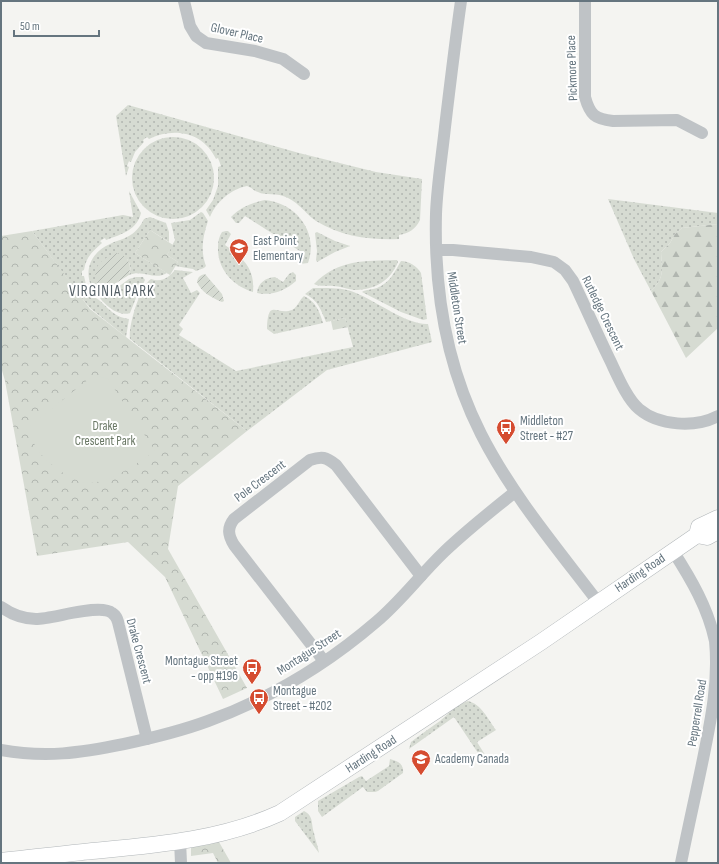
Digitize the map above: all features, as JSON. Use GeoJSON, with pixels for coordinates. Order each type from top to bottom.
{"type":"FeatureCollection","features":[{"type":"Feature","properties":{"kind":"street","name":"Glover Place"},"geometry":{"type":"LineString","coordinates":[[184,1],[190,26],[196,36],[206,43],[255,51],[283,59],[304,74]]}},
{"type":"Feature","properties":{"kind":"street","name":"Middleton Street"},"geometry":{"type":"LineString","coordinates":[[461,1],[453,57],[436,214],[437,273],[442,320],[458,377],[480,434],[515,492],[598,602]]}},
{"type":"Feature","properties":{"kind":"street","name":"Pickmore Place"},"geometry":{"type":"LineString","coordinates":[[585,1],[585,97],[590,112],[603,120],[613,121],[677,120],[702,133]]}},
{"type":"Feature","properties":{"kind":"street","name":"Rutledge Crescent"},"geometry":{"type":"LineString","coordinates":[[437,250],[531,257],[554,262],[565,270],[573,281],[617,376],[630,398],[639,409],[652,417],[674,423],[694,423],[718,416]]}},
{"type":"Feature","properties":{"kind":"street","name":"Pole Crescent"},"geometry":{"type":"LineString","coordinates":[[324,661],[234,545],[228,530],[234,519],[310,460],[320,457],[329,459],[336,465],[421,576]]}},
{"type":"Feature","properties":{"kind":"street","name":"Montague Street"},"geometry":{"type":"LineString","coordinates":[[1,750],[28,754],[82,752],[146,739],[189,728],[240,708],[294,680],[324,661],[360,635],[390,610],[421,576],[467,531],[515,492]]}},
{"type":"Feature","properties":{"kind":"street","name":"Harding Road"},"geometry":{"type":"LineString","coordinates":[[1,860],[147,846],[204,838],[261,822],[280,813],[435,712],[697,535],[699,527],[718,518]]}},
{"type":"Feature","properties":{"kind":"street","name":"Harding Road"},"geometry":{"type":"LineString","coordinates":[[697,535],[707,537],[718,531]]}},
{"type":"Feature","properties":{"kind":"street","name":"Pepperrell Road"},"geometry":{"type":"LineString","coordinates":[[673,551],[698,591],[710,621],[715,642],[718,666],[716,696],[681,863]]}},
{"type":"Feature","properties":{"kind":"street","name":"Drake Crescent"},"geometry":{"type":"LineString","coordinates":[[1,607],[25,618],[37,619],[104,609],[112,612],[116,617],[119,626],[146,739]]}},
{"type":"Feature","properties":{"kind":"street"},"geometry":{"type":"LineString","coordinates":[[180,842],[181,863]]}},
{"type":"Feature","properties":{"kind":"green space"},"geometry":{"type":"Polygon","coordinates":[[[128,105],[299,153],[376,172],[422,179],[420,220],[411,230],[399,235],[399,239],[377,239],[356,236],[336,231],[316,221],[296,203],[284,196],[261,193],[247,186],[235,190],[220,201],[210,217],[206,210],[213,200],[218,186],[218,167],[221,166],[218,158],[216,159],[204,143],[196,138],[187,134],[178,133],[168,133],[149,139],[147,137],[143,140],[144,142],[135,152],[131,162],[129,161],[126,176],[116,116],[128,105]]]}},
{"type":"Feature","properties":{"kind":"green space"},"geometry":{"type":"Polygon","coordinates":[[[173,137],[189,140],[202,149],[211,162],[214,178],[211,194],[202,207],[189,216],[173,219],[157,216],[144,207],[135,194],[132,178],[135,162],[144,149],[157,140],[173,137]]]}},
{"type":"Feature","properties":{"kind":"green space"},"geometry":{"type":"Polygon","coordinates":[[[129,191],[141,213],[139,219],[128,231],[112,238],[106,240],[105,238],[100,241],[102,243],[90,255],[84,270],[82,271],[82,276],[84,276],[86,285],[90,291],[77,292],[32,231],[123,215],[133,217],[129,191]]]}},
{"type":"Feature","properties":{"kind":"green space"},"geometry":{"type":"Polygon","coordinates":[[[608,199],[718,213],[718,224],[682,228],[675,234],[670,243],[661,252],[661,277],[659,282],[651,291],[634,259],[608,199]]]}},
{"type":"Feature","properties":{"kind":"green space"},"geometry":{"type":"Polygon","coordinates":[[[265,200],[276,202],[286,207],[295,213],[302,221],[310,240],[311,252],[308,263],[300,264],[298,261],[303,253],[245,216],[239,223],[236,223],[231,217],[246,206],[265,200]]]}},
{"type":"Feature","properties":{"kind":"green space"},"geometry":{"type":"Polygon","coordinates":[[[201,212],[208,221],[203,243],[203,254],[206,266],[196,271],[193,269],[175,266],[178,262],[167,255],[175,240],[171,223],[190,220],[201,212]]]}},
{"type":"Feature","properties":{"kind":"green space"},"geometry":{"type":"Polygon","coordinates":[[[150,217],[166,223],[169,232],[169,242],[150,230],[135,253],[167,273],[158,276],[139,273],[129,275],[130,267],[127,259],[98,282],[108,287],[111,286],[105,292],[100,293],[96,291],[90,283],[88,273],[91,262],[96,253],[114,242],[132,234],[144,219],[150,217]]]}},
{"type":"Feature","properties":{"kind":"green space"},"geometry":{"type":"Polygon","coordinates":[[[718,224],[718,328],[686,358],[651,291],[659,282],[661,277],[661,252],[670,243],[675,234],[682,228],[718,224]]]}},
{"type":"Feature","properties":{"kind":"green space"},"geometry":{"type":"Polygon","coordinates":[[[150,230],[173,245],[167,255],[178,262],[170,275],[135,253],[150,230]]]}},
{"type":"Feature","properties":{"kind":"green space","name":"Drake Crescent Park"},"geometry":{"type":"Polygon","coordinates":[[[32,231],[90,309],[247,431],[178,486],[168,549],[247,688],[223,699],[165,577],[128,542],[37,556],[5,381],[1,367],[1,236],[32,231]]]}},
{"type":"Feature","properties":{"kind":"green space"},"geometry":{"type":"Polygon","coordinates":[[[226,231],[231,234],[225,245],[242,259],[250,270],[253,292],[239,286],[223,269],[218,255],[218,241],[222,232],[226,231]]]}},
{"type":"Feature","properties":{"kind":"green space"},"geometry":{"type":"Polygon","coordinates":[[[317,232],[335,241],[350,246],[317,262],[315,233],[317,232]]]}},
{"type":"Feature","properties":{"kind":"green space"},"geometry":{"type":"Polygon","coordinates":[[[117,253],[124,256],[128,261],[130,267],[129,275],[108,287],[97,282],[97,267],[107,257],[117,253]]]}},
{"type":"Feature","properties":{"kind":"green space"},"geometry":{"type":"Polygon","coordinates":[[[397,260],[398,262],[395,269],[386,279],[369,288],[354,290],[338,286],[321,286],[314,284],[333,270],[352,263],[363,261],[397,260]]]}},
{"type":"Feature","properties":{"kind":"green space"},"geometry":{"type":"Polygon","coordinates":[[[401,261],[412,264],[421,273],[427,319],[423,320],[401,312],[362,292],[382,286],[392,276],[401,261]]]}},
{"type":"Feature","properties":{"kind":"green space"},"geometry":{"type":"Polygon","coordinates":[[[175,270],[193,272],[183,278],[191,293],[197,290],[200,293],[179,325],[183,329],[179,335],[236,371],[353,347],[345,318],[326,322],[321,309],[316,302],[305,294],[313,288],[335,288],[351,291],[401,317],[411,321],[428,324],[432,342],[327,370],[247,431],[130,339],[133,316],[139,298],[147,283],[151,279],[165,279],[175,270]]]}},
{"type":"Feature","properties":{"kind":"green space"},"geometry":{"type":"Polygon","coordinates":[[[293,272],[296,275],[296,281],[287,288],[278,292],[267,294],[257,293],[260,284],[265,280],[275,277],[283,282],[289,274],[293,272]]]}},
{"type":"Feature","properties":{"kind":"green space"},"geometry":{"type":"Polygon","coordinates":[[[205,274],[222,294],[224,301],[222,302],[211,297],[199,286],[197,282],[198,279],[205,274]]]}},
{"type":"Feature","properties":{"kind":"green space"},"geometry":{"type":"Polygon","coordinates":[[[143,277],[145,280],[130,313],[126,314],[113,310],[100,298],[110,293],[129,279],[143,277]]]}},
{"type":"Feature","properties":{"kind":"green space"},"geometry":{"type":"Polygon","coordinates":[[[304,296],[316,307],[323,323],[274,334],[267,329],[269,313],[271,311],[292,310],[304,296]]]}},
{"type":"Feature","properties":{"kind":"green space"},"geometry":{"type":"Polygon","coordinates":[[[81,297],[96,298],[114,314],[129,319],[126,337],[90,308],[81,297]]]}},
{"type":"Feature","properties":{"kind":"green space"},"geometry":{"type":"Polygon","coordinates":[[[345,318],[348,327],[333,330],[331,321],[345,318]]]}},
{"type":"Feature","properties":{"kind":"green space"},"geometry":{"type":"Polygon","coordinates":[[[94,375],[108,379],[155,451],[115,476],[106,480],[89,483],[70,477],[50,463],[40,453],[26,429],[94,375]]]}},
{"type":"Feature","properties":{"kind":"green space"},"geometry":{"type":"Polygon","coordinates":[[[468,701],[477,705],[496,730],[477,742],[487,758],[484,762],[454,717],[409,749],[411,742],[440,721],[455,707],[468,701]]]}},
{"type":"Feature","properties":{"kind":"green space"},"geometry":{"type":"Polygon","coordinates":[[[390,759],[400,763],[403,767],[403,773],[378,791],[367,792],[363,787],[322,817],[318,811],[318,801],[359,777],[362,776],[366,781],[389,766],[390,759]]]}},
{"type":"Feature","properties":{"kind":"green space"},"geometry":{"type":"Polygon","coordinates":[[[304,811],[311,818],[319,853],[295,821],[295,817],[304,811]]]}},
{"type":"Feature","properties":{"kind":"green space"},"geometry":{"type":"Polygon","coordinates":[[[219,842],[231,863],[218,863],[213,853],[191,856],[191,846],[219,842]]]}},
{"type":"Feature","properties":{"kind":"place","name":"East Point Elementary"},"geometry":{"type":"Point","coordinates":[239,265]}},
{"type":"Feature","properties":{"kind":"place","name":"Middleton Street - #27"},"geometry":{"type":"Point","coordinates":[506,445]}},
{"type":"Feature","properties":{"kind":"place","name":"Montague Street - opp #196"},"geometry":{"type":"Point","coordinates":[252,685]}},
{"type":"Feature","properties":{"kind":"place","name":"Montague Street - #202"},"geometry":{"type":"Point","coordinates":[259,715]}},
{"type":"Feature","properties":{"kind":"place","name":"Academy Canada"},"geometry":{"type":"Point","coordinates":[421,776]}},
{"type":"Feature","properties":{"kind":"district","name":"VIRGINIA PARK"},"geometry":{"type":"Point","coordinates":[112,291]}}]}
